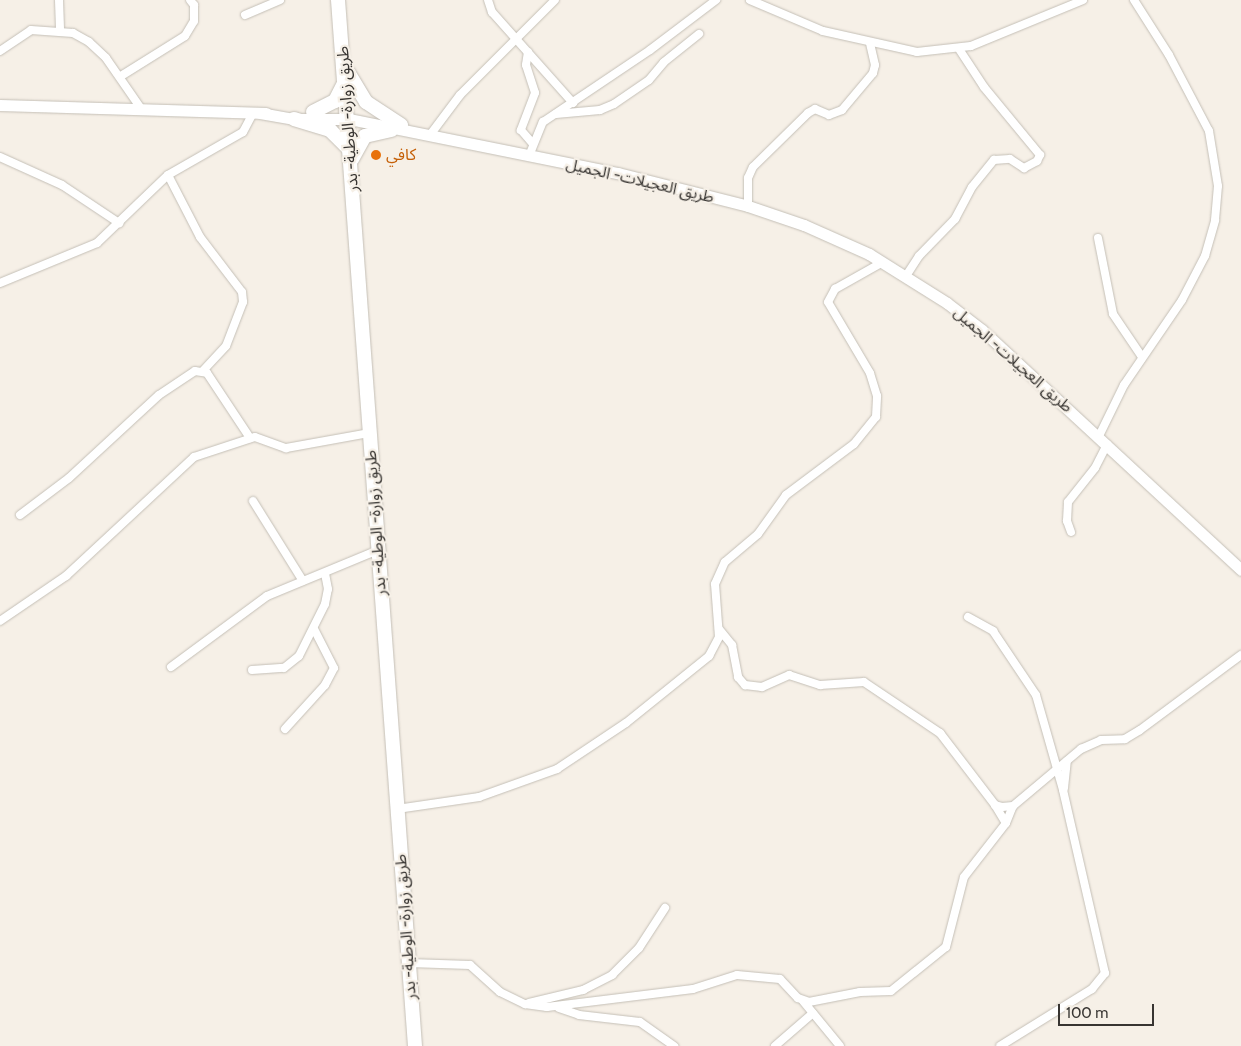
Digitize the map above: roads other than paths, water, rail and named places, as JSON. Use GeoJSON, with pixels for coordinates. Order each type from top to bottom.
{"type":"FeatureCollection","features":[{"type":"Feature","properties":{"kind":"highway","name":"طريق زوارة- الوطية- بدر"},"geometry":{"type":"LineString","coordinates":[[338,0],[349,116],[350,156],[369,433],[415,1046]]}},
{"type":"Feature","properties":{"kind":"highway"},"geometry":{"type":"LineString","coordinates":[[313,112],[338,98],[345,70]]}},
{"type":"Feature","properties":{"kind":"highway"},"geometry":{"type":"LineString","coordinates":[[345,70],[366,102],[396,127]]}},
{"type":"Feature","properties":{"kind":"highway"},"geometry":{"type":"LineString","coordinates":[[294,119],[330,130],[350,156],[365,136],[396,127]]}},
{"type":"Feature","properties":{"kind":"main road"},"geometry":{"type":"LineString","coordinates":[[0,105],[256,114],[313,112],[349,116]]}},
{"type":"Feature","properties":{"kind":"main road"},"geometry":{"type":"LineString","coordinates":[[256,114],[294,119],[349,116]]}},
{"type":"Feature","properties":{"kind":"main road","name":"طريق العجيلات- الجميل"},"geometry":{"type":"LineString","coordinates":[[349,116],[529,156],[618,173],[748,206],[804,225],[883,262],[982,330],[1103,440],[1241,570]]}},
{"type":"Feature","properties":{"kind":"street"},"geometry":{"type":"LineString","coordinates":[[59,0],[60,30]]}},
{"type":"Feature","properties":{"kind":"street"},"geometry":{"type":"LineString","coordinates":[[121,76],[185,36],[194,21],[194,6],[190,0]]}},
{"type":"Feature","properties":{"kind":"street"},"geometry":{"type":"LineString","coordinates":[[245,15],[280,0]]}},
{"type":"Feature","properties":{"kind":"street"},"geometry":{"type":"LineString","coordinates":[[488,0],[488,8],[573,103]]}},
{"type":"Feature","properties":{"kind":"street"},"geometry":{"type":"LineString","coordinates":[[427,134],[460,95],[555,0]]}},
{"type":"Feature","properties":{"kind":"street"},"geometry":{"type":"LineString","coordinates":[[529,156],[541,125],[552,115],[573,103],[650,50],[716,0]]}},
{"type":"Feature","properties":{"kind":"street"},"geometry":{"type":"LineString","coordinates":[[750,0],[823,32],[917,52],[959,49],[1003,35],[1084,0]]}},
{"type":"Feature","properties":{"kind":"street"},"geometry":{"type":"LineString","coordinates":[[1071,532],[1067,521],[1068,502],[1095,468],[1103,440],[1142,357],[1182,300],[1205,256],[1215,220],[1218,186],[1209,131],[1169,55],[1134,0]]}},
{"type":"Feature","properties":{"kind":"street"},"geometry":{"type":"LineString","coordinates":[[0,51],[31,30],[60,30],[89,42],[121,76],[142,110]]}},
{"type":"Feature","properties":{"kind":"street"},"geometry":{"type":"LineString","coordinates":[[552,115],[600,110],[614,104],[649,80],[664,62],[699,34]]}},
{"type":"Feature","properties":{"kind":"street"},"geometry":{"type":"LineString","coordinates":[[748,206],[748,178],[753,167],[808,113],[816,109],[829,115],[842,110],[873,72],[875,65],[870,43]]}},
{"type":"Feature","properties":{"kind":"street"},"geometry":{"type":"LineString","coordinates":[[906,276],[935,237],[955,220],[972,187],[994,160],[1010,159],[1024,168],[1037,161],[1040,155],[984,87],[959,49]]}},
{"type":"Feature","properties":{"kind":"street"},"geometry":{"type":"LineString","coordinates":[[650,50],[664,62]]}},
{"type":"Feature","properties":{"kind":"street"},"geometry":{"type":"LineString","coordinates":[[528,52],[526,65],[535,93],[521,130],[533,144]]}},
{"type":"Feature","properties":{"kind":"street"},"geometry":{"type":"LineString","coordinates":[[0,283],[97,243],[168,175],[237,137],[248,127],[256,114]]}},
{"type":"Feature","properties":{"kind":"street"},"geometry":{"type":"LineString","coordinates":[[0,157],[62,185],[119,223]]}},
{"type":"Feature","properties":{"kind":"street"},"geometry":{"type":"LineString","coordinates":[[20,515],[69,478],[159,395],[187,375],[203,371],[226,346],[242,302],[242,292],[200,237],[168,175]]}},
{"type":"Feature","properties":{"kind":"street"},"geometry":{"type":"LineString","coordinates":[[1098,238],[1113,314],[1142,357]]}},
{"type":"Feature","properties":{"kind":"street"},"geometry":{"type":"LineString","coordinates":[[397,809],[479,797],[540,776],[574,759],[689,675],[714,649],[718,629],[715,584],[725,562],[758,534],[790,491],[854,444],[876,417],[877,396],[870,373],[828,302],[835,289],[883,262]]}},
{"type":"Feature","properties":{"kind":"street"},"geometry":{"type":"LineString","coordinates":[[203,371],[250,438]]}},
{"type":"Feature","properties":{"kind":"street"},"geometry":{"type":"LineString","coordinates":[[0,621],[66,576],[194,457],[250,438],[261,437],[286,448],[369,433]]}},
{"type":"Feature","properties":{"kind":"street"},"geometry":{"type":"LineString","coordinates":[[253,501],[303,581]]}},
{"type":"Feature","properties":{"kind":"street"},"geometry":{"type":"LineString","coordinates":[[171,667],[254,604],[303,581],[378,550]]}},
{"type":"Feature","properties":{"kind":"street"},"geometry":{"type":"LineString","coordinates":[[252,670],[276,670],[292,664],[314,629],[327,596],[325,573]]}},
{"type":"Feature","properties":{"kind":"street"},"geometry":{"type":"LineString","coordinates":[[968,617],[994,631],[1030,684],[1063,790],[1106,973],[1092,989],[1000,1046]]}},
{"type":"Feature","properties":{"kind":"street"},"geometry":{"type":"LineString","coordinates":[[284,729],[325,685],[334,668],[314,629]]}},
{"type":"Feature","properties":{"kind":"street"},"geometry":{"type":"LineString","coordinates":[[718,629],[732,645],[738,677],[745,685],[762,687],[789,675],[820,685],[864,682],[940,733],[995,805],[1006,823]]}},
{"type":"Feature","properties":{"kind":"street"},"geometry":{"type":"LineString","coordinates":[[804,1001],[891,991],[941,953],[949,942],[964,877],[1006,823],[1013,806],[1066,760],[1095,742],[1131,735],[1241,655]]}},
{"type":"Feature","properties":{"kind":"street"},"geometry":{"type":"LineString","coordinates":[[1063,790],[1066,760]]}},
{"type":"Feature","properties":{"kind":"street"},"geometry":{"type":"LineString","coordinates":[[995,805],[1013,806]]}},
{"type":"Feature","properties":{"kind":"street"},"geometry":{"type":"LineString","coordinates":[[525,1004],[583,990],[612,975],[639,948],[665,908]]}},
{"type":"Feature","properties":{"kind":"street"},"geometry":{"type":"LineString","coordinates":[[409,963],[470,966],[500,992],[525,1004],[558,1007],[701,988],[737,975],[780,979],[804,1001],[840,1046]]}},
{"type":"Feature","properties":{"kind":"street"},"geometry":{"type":"LineString","coordinates":[[558,1007],[579,1015],[640,1022],[674,1046]]}},
{"type":"Feature","properties":{"kind":"street"},"geometry":{"type":"LineString","coordinates":[[775,1046],[813,1013]]}},
{"type":"Feature","properties":{"kind":"place","name":"كافي"},"geometry":{"type":"Point","coordinates":[376,155]}}]}
